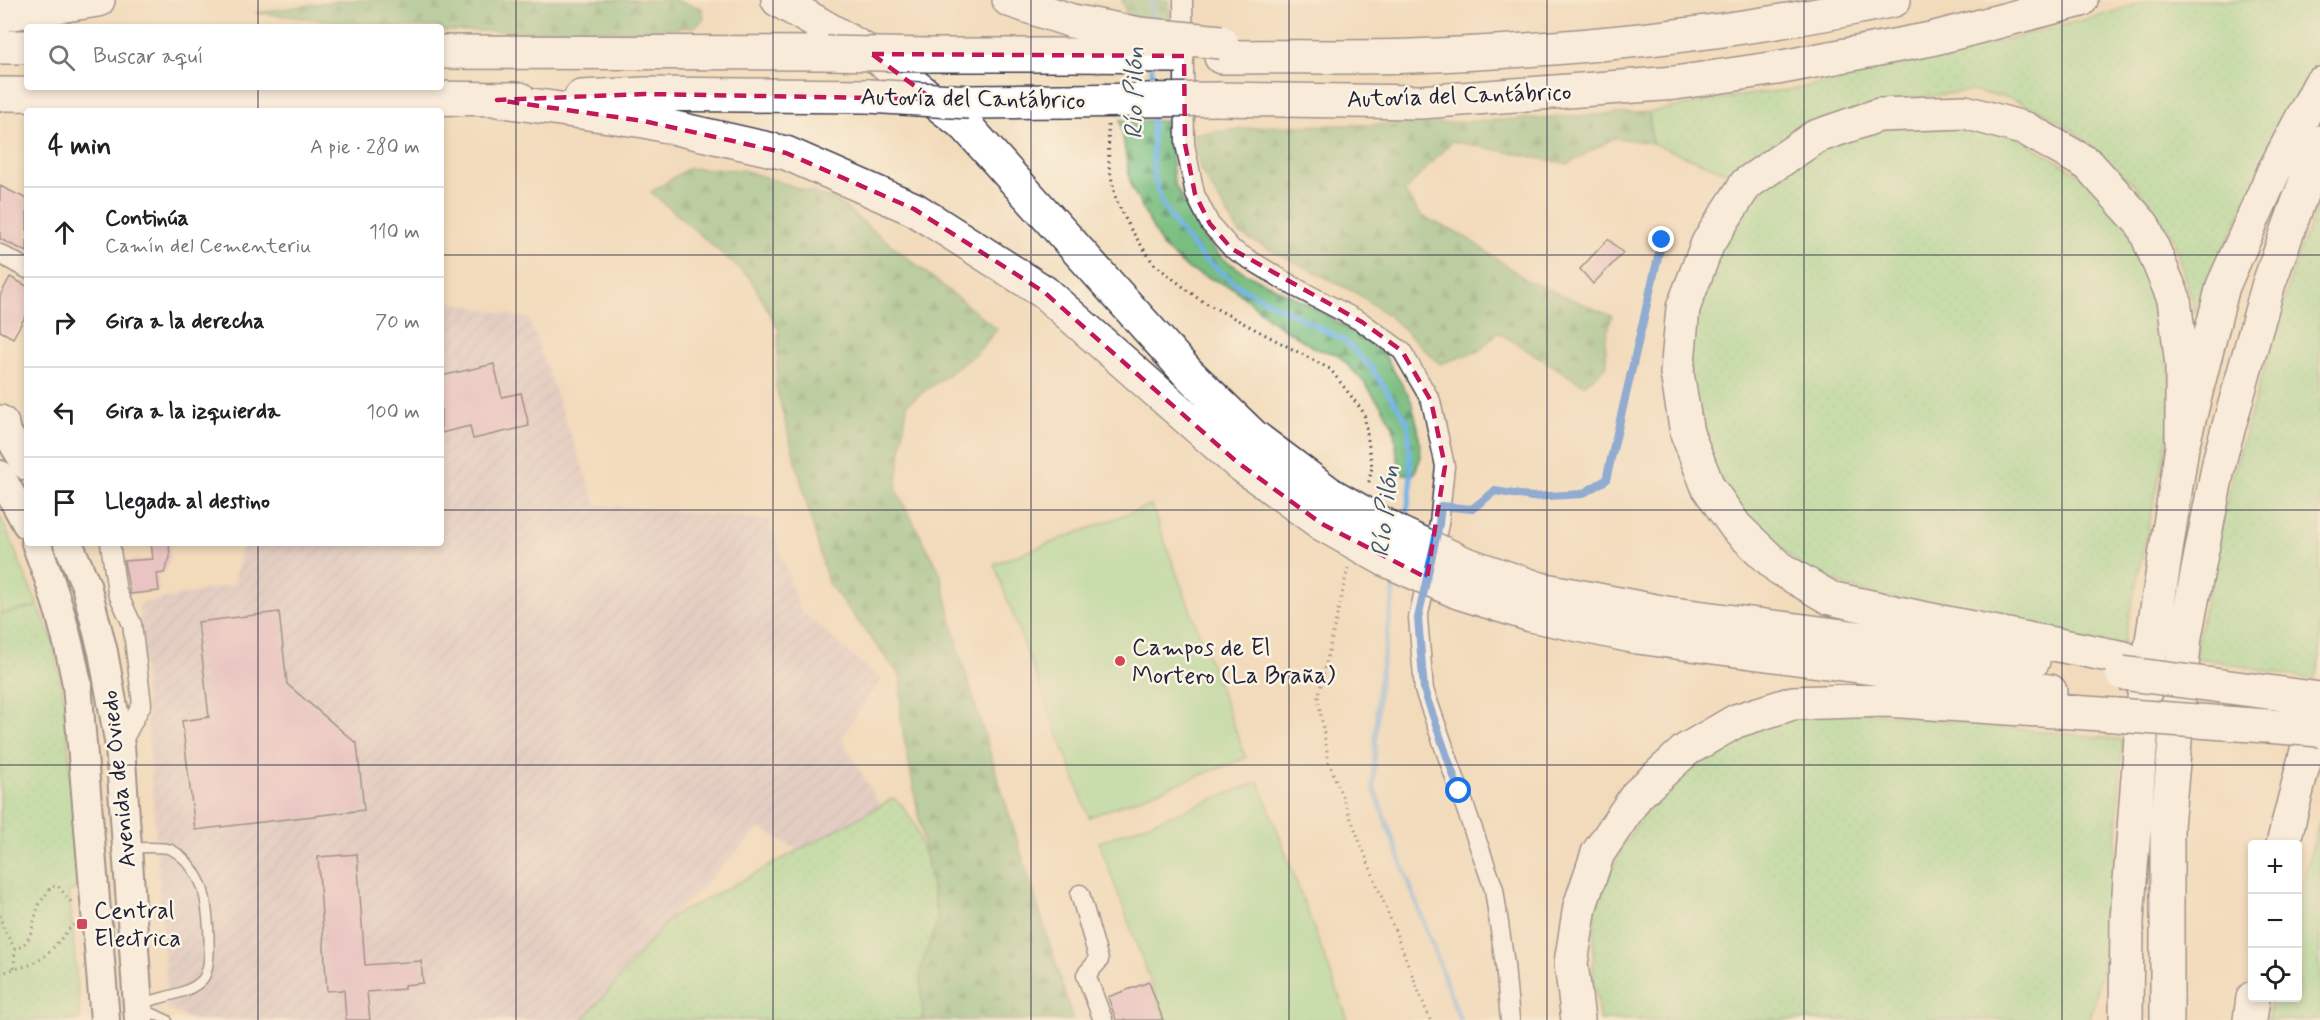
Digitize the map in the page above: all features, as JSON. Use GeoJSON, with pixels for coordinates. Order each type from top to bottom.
{"type":"FeatureCollection","features":[{"type":"Feature","properties":{"kind":"highway"},"geometry":{"type":"LineString","coordinates":[[0,15],[98,0]]}},
{"type":"Feature","properties":{"kind":"highway"},"geometry":{"type":"LineString","coordinates":[[777,0],[880,59],[966,126],[1188,373],[1326,509]]}},
{"type":"Feature","properties":{"kind":"highway"},"geometry":{"type":"LineString","coordinates":[[1009,0],[1072,21],[1221,50]]}},
{"type":"Feature","properties":{"kind":"highway","name":"Autovía del Cantábrico"},"geometry":{"type":"LineString","coordinates":[[444,52],[1070,55],[1221,50],[1411,56],[1621,43],[1812,17],[1894,0]]}},
{"type":"Feature","properties":{"kind":"highway","name":"Autovía del Cantábrico"},"geometry":{"type":"LineString","coordinates":[[0,94],[498,100],[645,94],[868,96],[969,102],[1219,99],[1421,102],[1675,83],[1777,68],[1931,39],[2081,0]]}},
{"type":"Feature","properties":{"kind":"highway"},"geometry":{"type":"LineString","coordinates":[[0,47],[24,48]]}},
{"type":"Feature","properties":{"kind":"highway"},"geometry":{"type":"LineString","coordinates":[[2126,1020],[2127,920],[2145,686],[2182,447],[2223,286],[2274,171],[2320,84]]}},
{"type":"Feature","properties":{"kind":"highway"},"geometry":{"type":"LineString","coordinates":[[498,100],[644,121],[786,153],[914,209],[1044,292],[1237,462],[1326,509],[1399,532],[1462,578],[1540,589],[1666,614],[2120,686],[2320,728]]}},
{"type":"Feature","properties":{"kind":"highway"},"geometry":{"type":"LineString","coordinates":[[2120,686],[1921,618],[1830,598],[1779,568],[1736,527],[1708,488],[1687,433],[1677,373],[1683,308],[1708,243],[1746,184],[1815,136],[1879,115],[1965,112],[2026,129],[2088,164],[2143,225],[2174,299],[2182,365],[2182,447]]}},
{"type":"Feature","properties":{"kind":"highway"},"geometry":{"type":"LineString","coordinates":[[2167,1020],[2167,826],[2186,636],[2220,458],[2269,284],[2320,142]]}},
{"type":"Feature","properties":{"kind":"highway"},"geometry":{"type":"LineString","coordinates":[[1578,1020],[1571,963],[1580,906],[1598,853],[1637,795],[1686,750],[1736,722],[1793,703],[1886,700],[2120,686],[2314,699],[2284,840]]}},
{"type":"Feature","properties":{"kind":"highway"},"geometry":{"type":"LineString","coordinates":[[2102,1020],[2115,979],[2127,920]]}},
{"type":"Feature","properties":{"kind":"highway"},"geometry":{"type":"LineString","coordinates":[[2250,1020],[2252,1002]]}},
{"type":"Feature","properties":{"kind":"main road"},"geometry":{"type":"LineString","coordinates":[[1,423],[24,461]]}},
{"type":"Feature","properties":{"kind":"main road"},"geometry":{"type":"LineString","coordinates":[[0,475],[24,519]]}},
{"type":"Feature","properties":{"kind":"main road","name":"Avenida de Oviedo"},"geometry":{"type":"LineString","coordinates":[[37,546],[48,573],[69,645],[77,684],[105,1020]]}},
{"type":"Feature","properties":{"kind":"main road","name":"Avenida de Oviedo"},"geometry":{"type":"LineString","coordinates":[[69,546],[86,585],[104,652],[120,746],[139,1012]]}},
{"type":"Feature","properties":{"kind":"street"},"geometry":{"type":"LineString","coordinates":[[1183,0],[1185,144],[1195,194],[1210,224],[1232,249],[1295,287],[1362,322],[1402,351],[1431,401],[1445,466],[1439,524],[1418,618],[1424,690],[1494,889],[1510,1020]]}},
{"type":"Feature","properties":{"kind":"street"},"geometry":{"type":"LineString","coordinates":[[0,254],[24,267]]}},
{"type":"Feature","properties":{"kind":"street"},"geometry":{"type":"LineString","coordinates":[[110,546],[117,592],[132,624],[142,704],[120,746]]}},
{"type":"Feature","properties":{"kind":"street"},"geometry":{"type":"LineString","coordinates":[[1080,894],[1099,960],[1086,975],[1103,1020]]}},
{"type":"Feature","properties":{"kind":"lane"},"geometry":{"type":"LineString","coordinates":[[126,848],[170,848],[191,866],[202,886],[210,949],[205,976],[194,988],[159,997],[139,1012]]}},
{"type":"Feature","properties":{"kind":"lane"},"geometry":{"type":"LineString","coordinates":[[139,1012],[152,1013],[167,1020]]}},
{"type":"Feature","properties":{"kind":"path"},"geometry":{"type":"LineString","coordinates":[[1441,506],[1472,509],[1495,491],[1532,497],[1582,494],[1606,480],[1662,240]]}},
{"type":"Feature","properties":{"kind":"path"},"geometry":{"type":"LineString","coordinates":[[15,949],[21,947],[32,930],[38,908],[50,887],[58,886],[75,909]]}},
{"type":"Feature","properties":{"kind":"path"},"geometry":{"type":"LineString","coordinates":[[0,915],[3,927],[15,949],[14,968]]}},
{"type":"Feature","properties":{"kind":"path"},"geometry":{"type":"LineString","coordinates":[[78,934],[79,916]]}},
{"type":"Feature","properties":{"kind":"path"},"geometry":{"type":"LineString","coordinates":[[0,974],[32,964],[43,957],[71,927],[78,924]]}},
{"type":"Feature","properties":{"kind":"highlighted area"},"geometry":{"type":"Polygon","coordinates":[[[872,54],[1184,56],[1185,144],[1195,194],[1210,224],[1232,249],[1362,322],[1402,351],[1431,401],[1445,466],[1427,578],[1322,524],[1237,462],[1044,292],[914,209],[786,153],[644,121],[497,100],[645,94],[932,99],[872,54]]]}},
{"type":"Feature","properties":{"kind":"shaded area"},"geometry":{"type":"Polygon","coordinates":[[[444,301],[529,319],[596,504],[769,520],[800,610],[881,680],[841,737],[880,806],[799,851],[760,828],[671,917],[583,1020],[192,1020],[168,1009],[139,604],[234,584],[242,546],[444,546],[444,301]]]}},
{"type":"Feature","properties":{"kind":"green space"},"geometry":{"type":"Polygon","coordinates":[[[344,0],[674,0],[702,8],[704,19],[694,27],[619,31],[444,31],[444,24],[364,24],[255,13],[344,0]]]}},
{"type":"Feature","properties":{"kind":"green space"},"geometry":{"type":"Polygon","coordinates":[[[1122,0],[1168,0],[1171,22],[1127,16],[1122,0]]]}},
{"type":"Feature","properties":{"kind":"green space"},"geometry":{"type":"Polygon","coordinates":[[[2150,0],[2320,0],[2320,55],[2289,108],[2195,312],[2173,237],[2136,186],[2079,135],[2046,113],[2010,98],[1970,91],[1896,100],[1735,176],[1652,143],[1649,112],[1732,97],[1802,88],[2009,39],[2099,16],[2150,0]]]}},
{"type":"Feature","properties":{"kind":"green space"},"geometry":{"type":"Polygon","coordinates":[[[1649,112],[1652,143],[1614,138],[1568,164],[1452,141],[1404,192],[1422,216],[1467,238],[1528,281],[1612,316],[1605,341],[1607,366],[1584,385],[1498,332],[1479,351],[1440,364],[1389,316],[1358,294],[1240,234],[1200,169],[1193,134],[1272,126],[1423,124],[1649,112]]]}},
{"type":"Feature","properties":{"kind":"green space"},"geometry":{"type":"Polygon","coordinates":[[[1120,120],[1168,121],[1174,183],[1205,240],[1222,258],[1245,273],[1316,308],[1382,351],[1411,400],[1418,428],[1421,457],[1414,474],[1400,474],[1393,426],[1363,381],[1337,354],[1316,349],[1272,321],[1233,288],[1188,269],[1162,246],[1131,186],[1120,120]]]}},
{"type":"Feature","properties":{"kind":"green space"},"geometry":{"type":"Polygon","coordinates":[[[1958,123],[2019,138],[2079,174],[2129,225],[2163,303],[2172,401],[2166,447],[2122,648],[1865,593],[1805,570],[1745,516],[1710,461],[1689,392],[1689,327],[1710,263],[1747,205],[1787,169],[1839,140],[1894,125],[1958,123]]]}},
{"type":"Feature","properties":{"kind":"green space"},"geometry":{"type":"Polygon","coordinates":[[[688,168],[743,170],[835,200],[997,329],[977,353],[907,404],[896,490],[940,572],[961,659],[1073,1020],[923,1020],[920,970],[938,920],[901,721],[901,677],[828,583],[776,387],[779,330],[750,278],[651,192],[688,168]]]}},
{"type":"Feature","properties":{"kind":"green space"},"geometry":{"type":"Polygon","coordinates":[[[2320,201],[2320,658],[2314,680],[2194,657],[2231,481],[2298,254],[2320,201]]]}},
{"type":"Feature","properties":{"kind":"green space","name":"Campos de El Mortero (La Braña)"},"geometry":{"type":"Polygon","coordinates":[[[1151,505],[1246,758],[1089,817],[994,564],[1151,505]]]}},
{"type":"Feature","properties":{"kind":"green space"},"geometry":{"type":"Polygon","coordinates":[[[0,515],[38,606],[0,614],[0,515]]]}},
{"type":"Feature","properties":{"kind":"green space"},"geometry":{"type":"Polygon","coordinates":[[[38,606],[52,637],[63,691],[82,888],[69,891],[80,1020],[0,1020],[0,614],[38,606]]]}},
{"type":"Feature","properties":{"kind":"green space"},"geometry":{"type":"Polygon","coordinates":[[[1842,709],[2122,740],[2111,934],[2090,1020],[1600,1020],[1593,974],[1595,910],[1622,847],[1654,798],[1713,748],[1772,722],[1842,709]]]}},
{"type":"Feature","properties":{"kind":"green space"},"geometry":{"type":"Polygon","coordinates":[[[1259,782],[1348,1020],[1165,1020],[1099,842],[1259,782]]]}},
{"type":"Feature","properties":{"kind":"green space"},"geometry":{"type":"Polygon","coordinates":[[[893,798],[901,804],[915,825],[929,868],[953,1020],[583,1020],[671,917],[893,798]]]}},
{"type":"Feature","properties":{"kind":"green space"},"geometry":{"type":"Polygon","coordinates":[[[2320,819],[2320,1020],[2268,1020],[2270,1002],[2302,1002],[2302,885],[2320,819]]]}},
{"type":"Feature","properties":{"kind":"building"},"geometry":{"type":"Polygon","coordinates":[[[0,186],[24,198],[24,251],[0,239],[0,186]]]}},
{"type":"Feature","properties":{"kind":"building"},"geometry":{"type":"Polygon","coordinates":[[[1608,239],[1623,253],[1593,284],[1580,269],[1608,239]]]}},
{"type":"Feature","properties":{"kind":"building"},"geometry":{"type":"Polygon","coordinates":[[[10,277],[24,284],[24,318],[13,338],[0,331],[0,296],[10,277]]]}},
{"type":"Feature","properties":{"kind":"building"},"geometry":{"type":"Polygon","coordinates":[[[494,364],[502,397],[521,393],[529,426],[473,439],[470,426],[444,432],[444,375],[494,364]]]}},
{"type":"Feature","properties":{"kind":"building"},"geometry":{"type":"Polygon","coordinates":[[[151,546],[169,546],[170,558],[164,573],[157,574],[159,591],[130,594],[124,561],[153,559],[151,546]]]}},
{"type":"Feature","properties":{"kind":"building"},"geometry":{"type":"Polygon","coordinates":[[[279,612],[287,684],[357,744],[364,810],[195,830],[182,721],[209,717],[198,622],[279,612]]]}},
{"type":"Feature","properties":{"kind":"building"},"geometry":{"type":"Polygon","coordinates":[[[357,854],[365,965],[421,961],[423,983],[404,985],[404,989],[367,992],[370,1020],[346,1020],[344,990],[327,991],[318,857],[357,854]]]}},
{"type":"Feature","properties":{"kind":"building"},"geometry":{"type":"Polygon","coordinates":[[[1149,982],[1163,1020],[1116,1020],[1108,997],[1149,982]]]}},
{"type":"Feature","properties":{"kind":"waterway","name":"Río Pilón"},"geometry":{"type":"LineString","coordinates":[[1152,0],[1152,25]]}},
{"type":"Feature","properties":{"kind":"waterway","name":"Río Pilón"},"geometry":{"type":"LineString","coordinates":[[1152,68],[1152,88]]}},
{"type":"Feature","properties":{"kind":"waterway","name":"Río Pilón"},"geometry":{"type":"LineString","coordinates":[[1152,110],[1153,175],[1163,205],[1176,226],[1202,257],[1240,287],[1345,341],[1370,366],[1408,422],[1411,486],[1405,523]]}},
{"type":"Feature","properties":{"kind":"waterway","name":"Río Pilón"},"geometry":{"type":"LineString","coordinates":[[1396,577],[1378,692],[1373,786],[1460,1020]]}},
{"type":"Feature","properties":{"kind":"place","name":"Campos de El Mortero (La Braña)"},"geometry":{"type":"Point","coordinates":[1120,661]}},
{"type":"Feature","properties":{"kind":"place","name":"Central Electrica"},"geometry":{"type":"Point","coordinates":[82,924]}},
{"type":"Feature","properties":{"kind":"route"},"geometry":{"type":"LineString","coordinates":[[1459,791],[1424,690],[1418,618],[1441,506],[1472,509],[1495,491],[1532,497],[1582,494],[1606,480],[1662,240]]}}]}
